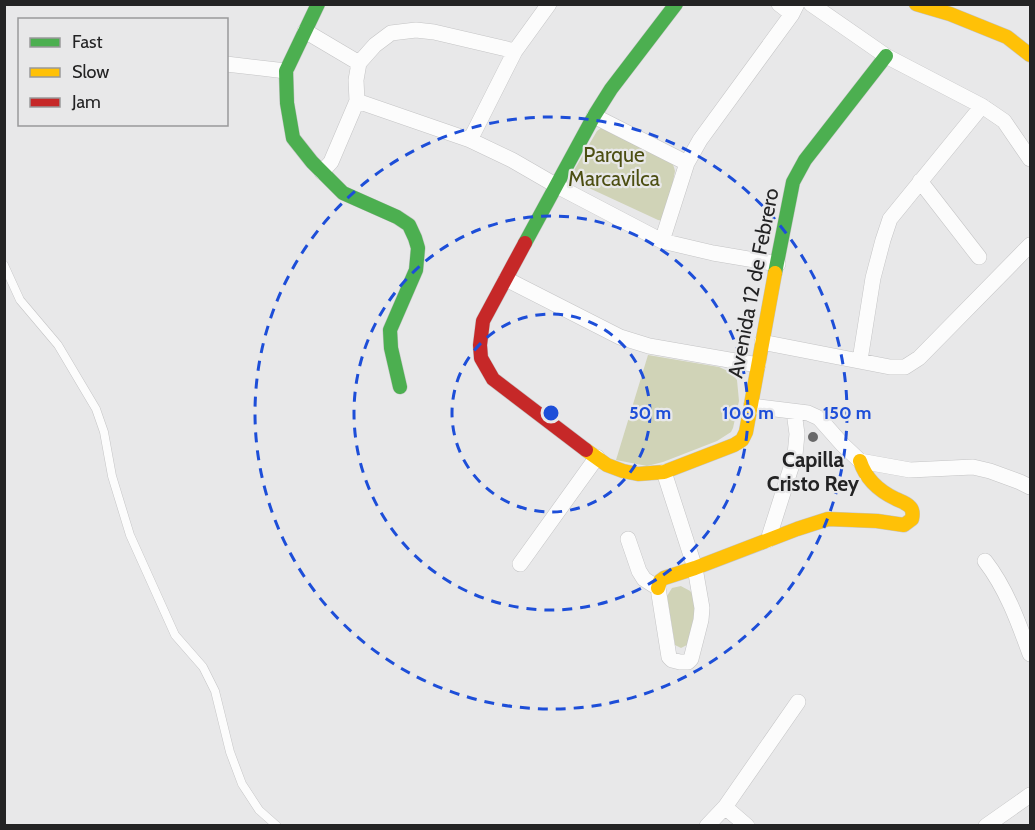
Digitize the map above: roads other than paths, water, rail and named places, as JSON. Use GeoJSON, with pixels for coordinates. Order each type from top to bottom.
{"type":"FeatureCollection","features":[{"type":"Feature","properties":{"kind":"street"},"geometry":{"type":"LineString","coordinates":[[318,4],[286,71],[287,103],[293,138],[312,162],[343,193],[397,217],[409,225],[416,238],[418,248],[416,270],[390,330],[391,348],[400,387]]}},
{"type":"Feature","properties":{"kind":"street"},"geometry":{"type":"LineString","coordinates":[[470,140],[515,51],[549,4]]}},
{"type":"Feature","properties":{"kind":"street","name":"Avenida 12 de Febrero"},"geometry":{"type":"LineString","coordinates":[[676,4],[611,89],[594,116],[483,321],[479,343],[481,358],[493,379],[607,465],[624,471],[638,474],[664,472],[742,440],[746,432],[793,182],[805,160],[886,56]]}},
{"type":"Feature","properties":{"kind":"street"},"geometry":{"type":"LineString","coordinates":[[662,241],[687,163],[700,140],[794,9],[779,4]]}},
{"type":"Feature","properties":{"kind":"street"},"geometry":{"type":"LineString","coordinates":[[811,4],[886,56],[982,106],[1004,121],[1030,159]]}},
{"type":"Feature","properties":{"kind":"street"},"geometry":{"type":"LineString","coordinates":[[916,4],[955,9],[1007,37],[1030,56]]}},
{"type":"Feature","properties":{"kind":"street"},"geometry":{"type":"LineString","coordinates":[[322,172],[331,162],[357,101],[355,93],[359,63],[375,45],[391,33],[416,30],[434,32],[515,51]]}},
{"type":"Feature","properties":{"kind":"street"},"geometry":{"type":"LineString","coordinates":[[304,31],[359,63]]}},
{"type":"Feature","properties":{"kind":"street"},"geometry":{"type":"LineString","coordinates":[[228,64],[286,71]]}},
{"type":"Feature","properties":{"kind":"street"},"geometry":{"type":"LineString","coordinates":[[357,101],[470,140],[512,160],[662,241],[713,253],[778,264]]}},
{"type":"Feature","properties":{"kind":"street"},"geometry":{"type":"LineString","coordinates":[[860,360],[873,278],[890,219],[982,106]]}},
{"type":"Feature","properties":{"kind":"street"},"geometry":{"type":"LineString","coordinates":[[594,116],[687,163]]}},
{"type":"Feature","properties":{"kind":"street"},"geometry":{"type":"LineString","coordinates":[[920,182],[979,257]]}},
{"type":"Feature","properties":{"kind":"street"},"geometry":{"type":"LineString","coordinates":[[762,342],[890,367],[906,367],[919,358],[1030,245]]}},
{"type":"Feature","properties":{"kind":"street"},"geometry":{"type":"LineString","coordinates":[[506,279],[620,337],[649,346],[758,365]]}},
{"type":"Feature","properties":{"kind":"street"},"geometry":{"type":"LineString","coordinates":[[664,472],[695,568],[701,601],[701,620],[694,652],[688,662],[680,663],[669,657],[658,588],[660,581],[664,578],[695,568],[797,529],[828,519],[877,521],[904,525],[912,519],[913,512],[910,506],[887,495],[872,484],[862,469],[860,461],[819,418],[808,412],[751,406]]}},
{"type":"Feature","properties":{"kind":"street"},"geometry":{"type":"LineString","coordinates":[[768,540],[795,455],[797,434],[794,412]]}},
{"type":"Feature","properties":{"kind":"street"},"geometry":{"type":"LineString","coordinates":[[520,564],[597,457]]}},
{"type":"Feature","properties":{"kind":"street"},"geometry":{"type":"LineString","coordinates":[[860,461],[910,470],[973,467],[990,471],[1030,487]]}},
{"type":"Feature","properties":{"kind":"street"},"geometry":{"type":"LineString","coordinates":[[628,539],[639,571],[644,579],[658,588]]}},
{"type":"Feature","properties":{"kind":"street"},"geometry":{"type":"LineString","coordinates":[[985,561],[997,576],[1030,654]]}},
{"type":"Feature","properties":{"kind":"street"},"geometry":{"type":"LineString","coordinates":[[707,825],[725,807],[798,702]]}},
{"type":"Feature","properties":{"kind":"street"},"geometry":{"type":"LineString","coordinates":[[986,825],[1030,795]]}},
{"type":"Feature","properties":{"kind":"street"},"geometry":{"type":"LineString","coordinates":[[725,807],[747,825]]}},
{"type":"Feature","properties":{"kind":"lane"},"geometry":{"type":"LineString","coordinates":[[4,265],[20,300],[58,345],[96,409],[104,432],[112,476],[130,535],[175,635],[203,667],[215,691],[230,752],[242,783],[259,810],[277,825]]}},
{"type":"Feature","properties":{"kind":"place","name":"Capilla Cristo Rey"},"geometry":{"type":"Point","coordinates":[813,437]}},
{"type":"Feature","properties":{"kind":"park label","name":"Parque Marcavilca"},"geometry":{"type":"Point","coordinates":[614,166]}}]}
